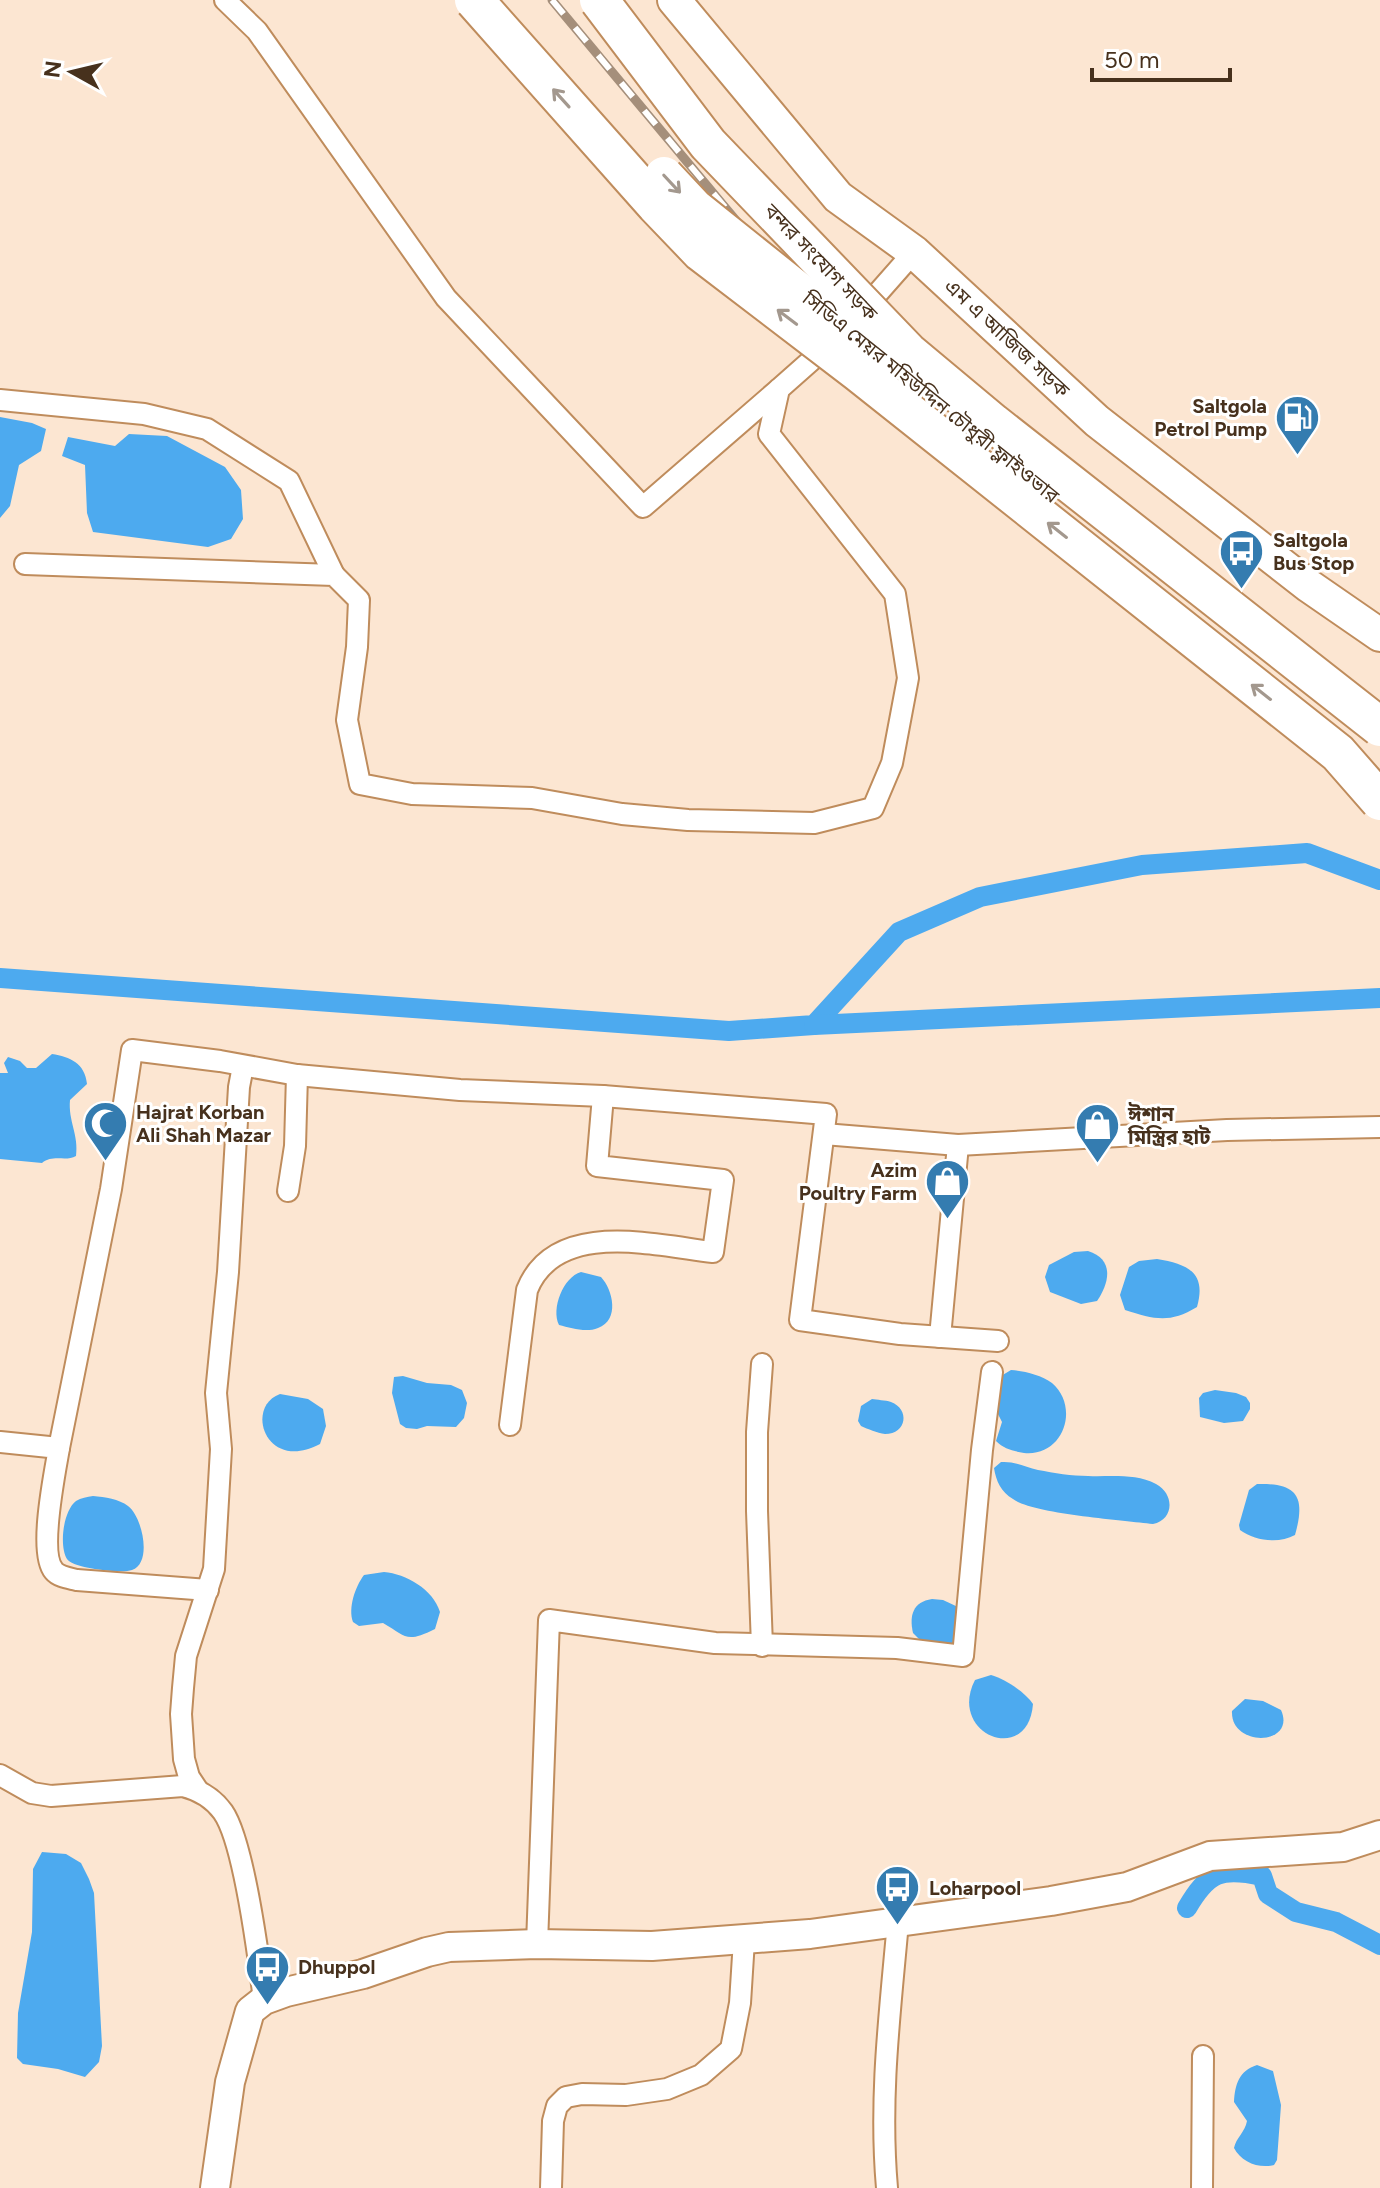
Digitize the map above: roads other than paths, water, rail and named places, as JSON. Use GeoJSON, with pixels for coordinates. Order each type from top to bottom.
{"type":"FeatureCollection","features":[{"type":"Feature","properties":{"kind":"highway"},"geometry":{"type":"LineString","coordinates":[[474,0],[701,252],[858,372],[1338,753],[1380,801]]}},
{"type":"Feature","properties":{"kind":"highway","name":"সিডিএ মেয়র মহিউদ্দিন চৌধুরী ফ্লাইওভার"},"geometry":{"type":"LineString","coordinates":[[509,0],[694,208],[1282,676],[1380,768]]}},
{"type":"Feature","properties":{"kind":"highway","name":"বন্দর সংযোগ সড়ক"},"geometry":{"type":"LineString","coordinates":[[599,0],[708,144],[908,352],[993,423],[1380,727]]}},
{"type":"Feature","properties":{"kind":"main road","name":"এম এ আজিজ সড়ক"},"geometry":{"type":"LineString","coordinates":[[674,0],[838,197],[914,252],[1097,421],[1309,586],[1380,635]]}},
{"type":"Feature","properties":{"kind":"street"},"geometry":{"type":"LineString","coordinates":[[225,0],[257,31],[446,298],[643,507],[839,336],[914,252]]}},
{"type":"Feature","properties":{"kind":"street"},"geometry":{"type":"LineString","coordinates":[[0,400],[144,414],[207,429],[289,481],[334,575],[359,600],[357,647],[347,720],[360,784],[412,794],[532,798],[622,814],[688,820],[814,823],[873,808],[892,763],[908,678],[895,594],[769,434],[779,389]]}},
{"type":"Feature","properties":{"kind":"street"},"geometry":{"type":"LineString","coordinates":[[25,564],[334,575]]}},
{"type":"Feature","properties":{"kind":"street"},"geometry":{"type":"LineString","coordinates":[[208,1590],[77,1580],[52,1570],[48,1555],[47,1536],[59,1448],[111,1189],[132,1050],[297,1075],[460,1090],[603,1096],[826,1114],[800,1320],[998,1341]]}},
{"type":"Feature","properties":{"kind":"street"},"geometry":{"type":"LineString","coordinates":[[243,1066],[216,1393],[221,1480],[214,1569],[186,1656],[181,1714],[184,1759],[189,1777],[197,1789],[224,1813],[234,1833],[264,2000]]}},
{"type":"Feature","properties":{"kind":"street"},"geometry":{"type":"LineString","coordinates":[[288,1191],[295,1146],[297,1075]]}},
{"type":"Feature","properties":{"kind":"street"},"geometry":{"type":"LineString","coordinates":[[510,1425],[527,1290],[533,1274],[544,1263],[591,1242],[648,1244],[713,1252],[723,1180],[597,1166],[603,1096]]}},
{"type":"Feature","properties":{"kind":"street"},"geometry":{"type":"LineString","coordinates":[[824,1134],[958,1145],[1227,1130],[1380,1127]]}},
{"type":"Feature","properties":{"kind":"street"},"geometry":{"type":"LineString","coordinates":[[940,1337],[958,1145]]}},
{"type":"Feature","properties":{"kind":"street"},"geometry":{"type":"LineString","coordinates":[[762,1364],[757,1432],[757,1511],[762,1646]]}},
{"type":"Feature","properties":{"kind":"street"},"geometry":{"type":"LineString","coordinates":[[537,1944],[549,1620],[715,1643],[897,1648],[963,1656],[992,1372]]}},
{"type":"Feature","properties":{"kind":"street"},"geometry":{"type":"LineString","coordinates":[[0,1442],[59,1448]]}},
{"type":"Feature","properties":{"kind":"street"},"geometry":{"type":"LineString","coordinates":[[0,1775],[32,1793],[51,1796],[183,1786],[197,1789]]}},
{"type":"Feature","properties":{"kind":"street"},"geometry":{"type":"LineString","coordinates":[[215,2188],[230,2082],[250,2011],[264,2000],[311,1985],[363,1974],[449,1947],[537,1944],[652,1946],[784,1937],[1051,1901],[1127,1887],[1210,1856],[1343,1847],[1380,1835]]}},
{"type":"Feature","properties":{"kind":"street"},"geometry":{"type":"LineString","coordinates":[[887,2188],[883,2075],[898,1922]]}},
{"type":"Feature","properties":{"kind":"street"},"geometry":{"type":"LineString","coordinates":[[551,2188],[553,2121],[557,2106],[566,2097],[582,2094],[626,2095],[667,2089],[701,2075],[731,2049],[740,2003],[744,1940]]}},
{"type":"Feature","properties":{"kind":"street"},"geometry":{"type":"LineString","coordinates":[[1202,2188],[1203,2056]]}},
{"type":"Feature","properties":{"kind":"water"},"geometry":{"type":"Polygon","coordinates":[[[0,417],[46,429],[41,451],[19,465],[10,506],[0,518],[0,417]]]}},
{"type":"Feature","properties":{"kind":"water"},"geometry":{"type":"Polygon","coordinates":[[[129,434],[167,436],[225,467],[241,490],[243,519],[231,539],[208,547],[93,532],[87,513],[85,465],[62,456],[68,437],[115,446],[129,434]]]}},
{"type":"Feature","properties":{"kind":"water"},"geometry":{"type":"Polygon","coordinates":[[[52,1054],[76,1062],[86,1077],[87,1084],[70,1100],[76,1156],[42,1163],[0,1159],[0,1073],[8,1073],[4,1063],[8,1057],[20,1061],[27,1068],[36,1068],[52,1054]]]}},
{"type":"Feature","properties":{"kind":"water"},"geometry":{"type":"Polygon","coordinates":[[[1088,1251],[1106,1265],[1107,1279],[1097,1301],[1081,1304],[1050,1292],[1045,1277],[1049,1265],[1074,1252],[1088,1251]]]}},
{"type":"Feature","properties":{"kind":"water"},"geometry":{"type":"Polygon","coordinates":[[[1157,1259],[1185,1267],[1197,1278],[1197,1307],[1170,1318],[1145,1316],[1125,1310],[1120,1295],[1129,1267],[1139,1261],[1157,1259]]]}},
{"type":"Feature","properties":{"kind":"water"},"geometry":{"type":"Polygon","coordinates":[[[581,1272],[601,1277],[609,1289],[612,1304],[612,1312],[605,1324],[589,1330],[559,1325],[557,1318],[560,1294],[569,1280],[581,1272]]]}},
{"type":"Feature","properties":{"kind":"water"},"geometry":{"type":"Polygon","coordinates":[[[1011,1370],[1048,1380],[1060,1393],[1065,1405],[1064,1428],[1058,1439],[1038,1452],[1012,1450],[996,1441],[1002,1422],[996,1410],[1001,1376],[1011,1370]]]}},
{"type":"Feature","properties":{"kind":"water"},"geometry":{"type":"Polygon","coordinates":[[[403,1376],[462,1390],[467,1403],[464,1418],[456,1427],[427,1426],[417,1429],[400,1424],[392,1393],[394,1377],[403,1376]]]}},
{"type":"Feature","properties":{"kind":"water"},"geometry":{"type":"Polygon","coordinates":[[[1215,1390],[1246,1397],[1250,1409],[1243,1421],[1224,1423],[1200,1417],[1199,1398],[1203,1393],[1215,1390]]]}},
{"type":"Feature","properties":{"kind":"water"},"geometry":{"type":"Polygon","coordinates":[[[280,1394],[308,1399],[323,1409],[326,1426],[320,1444],[301,1451],[286,1450],[266,1435],[263,1411],[269,1401],[280,1394]]]}},
{"type":"Feature","properties":{"kind":"water"},"geometry":{"type":"Polygon","coordinates":[[[872,1399],[897,1405],[903,1415],[902,1426],[898,1430],[885,1434],[861,1426],[858,1421],[861,1406],[872,1399]]]}},
{"type":"Feature","properties":{"kind":"water"},"geometry":{"type":"Polygon","coordinates":[[[1001,1462],[1063,1474],[1131,1477],[1148,1481],[1162,1488],[1170,1506],[1165,1517],[1153,1524],[1039,1509],[1005,1493],[994,1468],[1001,1462]]]}},
{"type":"Feature","properties":{"kind":"water"},"geometry":{"type":"Polygon","coordinates":[[[1257,1484],[1281,1486],[1295,1494],[1299,1510],[1295,1535],[1282,1540],[1267,1540],[1240,1530],[1249,1490],[1257,1484]]]}},
{"type":"Feature","properties":{"kind":"water"},"geometry":{"type":"Polygon","coordinates":[[[93,1496],[112,1499],[133,1511],[141,1529],[144,1549],[138,1566],[132,1570],[97,1569],[67,1559],[63,1538],[68,1512],[76,1501],[93,1496]]]}},
{"type":"Feature","properties":{"kind":"water"},"geometry":{"type":"Polygon","coordinates":[[[384,1572],[410,1579],[431,1596],[440,1612],[435,1629],[411,1637],[383,1623],[359,1626],[353,1622],[355,1591],[364,1575],[384,1572]]]}},
{"type":"Feature","properties":{"kind":"water"},"geometry":{"type":"Polygon","coordinates":[[[932,1599],[958,1607],[955,1644],[951,1647],[922,1642],[913,1633],[914,1610],[920,1603],[932,1599]]]}},
{"type":"Feature","properties":{"kind":"water"},"geometry":{"type":"Polygon","coordinates":[[[991,1675],[1014,1686],[1033,1704],[1028,1723],[1018,1734],[1005,1738],[992,1736],[980,1728],[972,1715],[969,1699],[975,1680],[991,1675]]]}},
{"type":"Feature","properties":{"kind":"water"},"geometry":{"type":"Polygon","coordinates":[[[1245,1699],[1263,1701],[1281,1710],[1283,1722],[1280,1731],[1262,1738],[1241,1732],[1234,1723],[1232,1711],[1245,1699]]]}},
{"type":"Feature","properties":{"kind":"water"},"geometry":{"type":"Polygon","coordinates":[[[42,1852],[66,1854],[81,1863],[94,1893],[102,2046],[99,2062],[85,2077],[23,2064],[17,2058],[18,2013],[32,1932],[33,1869],[42,1852]]]}},
{"type":"Feature","properties":{"kind":"water"},"geometry":{"type":"Polygon","coordinates":[[[1257,2065],[1273,2071],[1281,2105],[1277,2160],[1274,2165],[1268,2166],[1246,2161],[1234,2148],[1247,2121],[1234,2102],[1237,2084],[1246,2071],[1257,2065]]]}},
{"type":"Feature","properties":{"kind":"waterway"},"geometry":{"type":"LineString","coordinates":[[0,978],[729,1031],[814,1025],[899,932],[980,897],[1142,865],[1307,853],[1380,880]]}},
{"type":"Feature","properties":{"kind":"waterway"},"geometry":{"type":"LineString","coordinates":[[814,1025],[1380,998]]}},
{"type":"Feature","properties":{"kind":"waterway"},"geometry":{"type":"LineString","coordinates":[[1187,1908],[1202,1887],[1217,1875],[1236,1872],[1262,1876],[1268,1894],[1296,1912],[1336,1922],[1380,1945]]}},
{"type":"Feature","properties":{"kind":"railway"},"geometry":{"type":"LineString","coordinates":[[552,0],[759,248],[967,468],[1380,777]]}},
{"type":"Feature","properties":{"kind":"place","name":"Saltgola Petrol Pump"},"geometry":{"type":"Point","coordinates":[1298,457]}},
{"type":"Feature","properties":{"kind":"place","name":"Saltgola Bus Stop"},"geometry":{"type":"Point","coordinates":[1242,590]}},
{"type":"Feature","properties":{"kind":"place","name":"Hajrat Korban Ali Shah Mazar"},"geometry":{"type":"Point","coordinates":[105,1162]}},
{"type":"Feature","properties":{"kind":"place","name":"ঈশান মিস্ত্রির হাট"},"geometry":{"type":"Point","coordinates":[1097,1165]}},
{"type":"Feature","properties":{"kind":"place","name":"Azim Poultry Farm"},"geometry":{"type":"Point","coordinates":[948,1221]}},
{"type":"Feature","properties":{"kind":"place","name":"Loharpool"},"geometry":{"type":"Point","coordinates":[898,1927]}},
{"type":"Feature","properties":{"kind":"place","name":"Dhuppol"},"geometry":{"type":"Point","coordinates":[267,2006]}}]}
